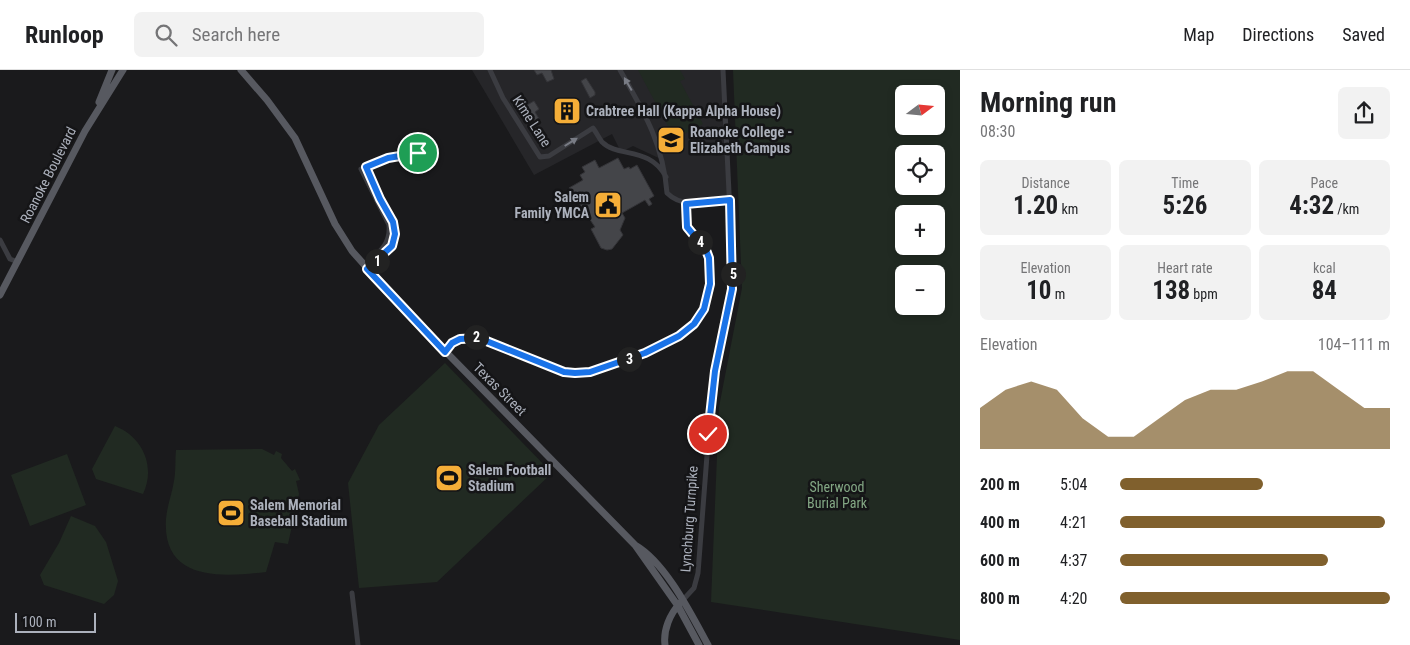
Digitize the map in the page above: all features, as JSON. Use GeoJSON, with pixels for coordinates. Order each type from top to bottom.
{"type":"FeatureCollection","features":[{"type":"Feature","properties":{"kind":"main road","name":"Roanoke Boulevard"},"geometry":{"type":"LineString","coordinates":[[0,295],[91,120],[123,70]]}},
{"type":"Feature","properties":{"kind":"main road","name":"Texas Street"},"geometry":{"type":"LineString","coordinates":[[241,70],[291,132],[335,224],[366,268],[445,352],[635,545],[648,554],[708,645]]}},
{"type":"Feature","properties":{"kind":"main road"},"geometry":{"type":"LineString","coordinates":[[91,120],[112,71]]}},
{"type":"Feature","properties":{"kind":"main road","name":"Texas Street"},"geometry":{"type":"LineString","coordinates":[[680,604],[699,645]]}},
{"type":"Feature","properties":{"kind":"main road","name":"Lynchburg Turnpike"},"geometry":{"type":"LineString","coordinates":[[665,645],[664,636],[668,623],[676,614],[680,604]]}},
{"type":"Feature","properties":{"kind":"street","name":"Kime Lane"},"geometry":{"type":"LineString","coordinates":[[490,70],[508,106],[540,157],[549,156],[593,128],[607,145],[638,154],[653,161],[661,167],[666,177]]}},
{"type":"Feature","properties":{"kind":"street","name":"Kime Lane"},"geometry":{"type":"LineString","coordinates":[[620,70],[654,130],[666,177],[667,193],[675,200],[686,204]]}},
{"type":"Feature","properties":{"kind":"street","name":"Lynchburg Turnpike"},"geometry":{"type":"LineString","coordinates":[[680,604],[694,588],[698,573],[711,403],[732,289],[730,200],[722,70]]}},
{"type":"Feature","properties":{"kind":"street"},"geometry":{"type":"LineString","coordinates":[[366,268],[392,246],[395,234],[393,222],[363,168],[388,158],[418,153]]}},
{"type":"Feature","properties":{"kind":"street"},"geometry":{"type":"LineString","coordinates":[[445,352],[452,343],[460,339],[479,338],[564,372],[590,372],[645,353],[679,336],[694,324],[704,309],[710,284],[709,258],[706,250],[687,227],[686,204],[730,200]]}},
{"type":"Feature","properties":{"kind":"street"},"geometry":{"type":"LineString","coordinates":[[0,242],[10,259],[18,262]]}},
{"type":"Feature","properties":{"kind":"street"},"geometry":{"type":"LineString","coordinates":[[352,593],[358,645]]}},
{"type":"Feature","properties":{"kind":"shaded area","name":"Roanoke College - Elizabeth Campus"},"geometry":{"type":"Polygon","coordinates":[[[472,70],[723,70],[730,199],[690,204],[667,193],[663,160],[633,146],[621,152],[612,134],[534,175],[472,70]]]}},
{"type":"Feature","properties":{"kind":"green space"},"geometry":{"type":"Polygon","coordinates":[[[638,70],[680,70],[685,79],[680,81],[703,124],[675,139],[638,70]]]}},
{"type":"Feature","properties":{"kind":"green space","name":"Sherwood Burial Park"},"geometry":{"type":"Polygon","coordinates":[[[733,70],[960,70],[960,640],[711,602],[719,407],[742,288],[733,70]]]}},
{"type":"Feature","properties":{"kind":"green space","name":"Salem Football Stadium"},"geometry":{"type":"Polygon","coordinates":[[[445,363],[552,473],[437,582],[359,588],[348,483],[379,425],[445,363]]]}},
{"type":"Feature","properties":{"kind":"green space"},"geometry":{"type":"Polygon","coordinates":[[[115,426],[133,437],[140,445],[144,454],[148,474],[143,494],[96,479],[92,469],[115,426]]]}},
{"type":"Feature","properties":{"kind":"green space","name":"Salem Memorial Baseball Stadium"},"geometry":{"type":"Polygon","coordinates":[[[262,449],[274,455],[276,451],[282,454],[281,458],[292,471],[295,469],[300,480],[296,481],[299,494],[288,544],[275,542],[266,572],[231,575],[214,574],[198,571],[184,565],[174,555],[167,540],[167,509],[175,477],[176,450],[262,449]]]}},
{"type":"Feature","properties":{"kind":"green space"},"geometry":{"type":"Polygon","coordinates":[[[67,454],[86,505],[30,526],[11,475],[67,454]]]}},
{"type":"Feature","properties":{"kind":"green space"},"geometry":{"type":"Polygon","coordinates":[[[71,516],[95,526],[106,542],[118,581],[114,595],[104,604],[44,585],[40,575],[59,543],[71,516]]]}},
{"type":"Feature","properties":{"kind":"building"},"geometry":{"type":"Polygon","coordinates":[[[534,70],[551,70],[554,79],[547,82],[542,73],[537,75],[534,70]]]}},
{"type":"Feature","properties":{"kind":"building"},"geometry":{"type":"Polygon","coordinates":[[[586,78],[595,92],[595,95],[590,98],[581,81],[586,78]]]}},
{"type":"Feature","properties":{"kind":"building","name":"Crabtree Hall (Kappa Alpha House)"},"geometry":{"type":"Polygon","coordinates":[[[567,100],[576,116],[569,120],[568,117],[565,118],[559,108],[562,106],[560,103],[567,100]]]}},
{"type":"Feature","properties":{"kind":"building"},"geometry":{"type":"Polygon","coordinates":[[[534,101],[539,109],[535,112],[541,122],[532,127],[522,108],[534,101]]]}},
{"type":"Feature","properties":{"kind":"building","name":"Salem Family YMCA"},"geometry":{"type":"Polygon","coordinates":[[[618,158],[624,169],[629,167],[630,169],[637,165],[654,196],[649,199],[652,204],[649,206],[645,200],[622,213],[625,218],[620,230],[623,235],[612,249],[607,250],[601,248],[591,229],[595,227],[569,188],[583,180],[580,175],[585,172],[582,167],[595,160],[599,168],[618,158]]]}},
{"type":"Feature","properties":{"kind":"place","name":"Crabtree Hall (Kappa Alpha House)"},"geometry":{"type":"Point","coordinates":[567,111]}},
{"type":"Feature","properties":{"kind":"place","name":"Roanoke College - Elizabeth Campus"},"geometry":{"type":"Point","coordinates":[671,140]}},
{"type":"Feature","properties":{"kind":"place","name":"Salem Family YMCA"},"geometry":{"type":"Point","coordinates":[608,205]}},
{"type":"Feature","properties":{"kind":"place","name":"Salem Football Stadium"},"geometry":{"type":"Point","coordinates":[449,478]}},
{"type":"Feature","properties":{"kind":"place","name":"Salem Memorial Baseball Stadium"},"geometry":{"type":"Point","coordinates":[231,513]}},
{"type":"Feature","properties":{"kind":"route"},"geometry":{"type":"LineString","coordinates":[[418,153],[388,158],[366,167],[395,228],[392,246],[367,269],[445,352],[452,343],[460,339],[469,337],[479,338],[509,352],[564,372],[590,372],[645,353],[679,336],[694,324],[704,309],[707,298],[710,284],[709,258],[706,250],[693,237],[687,227],[686,204],[730,200],[732,289],[715,371],[708,434]]}}]}
